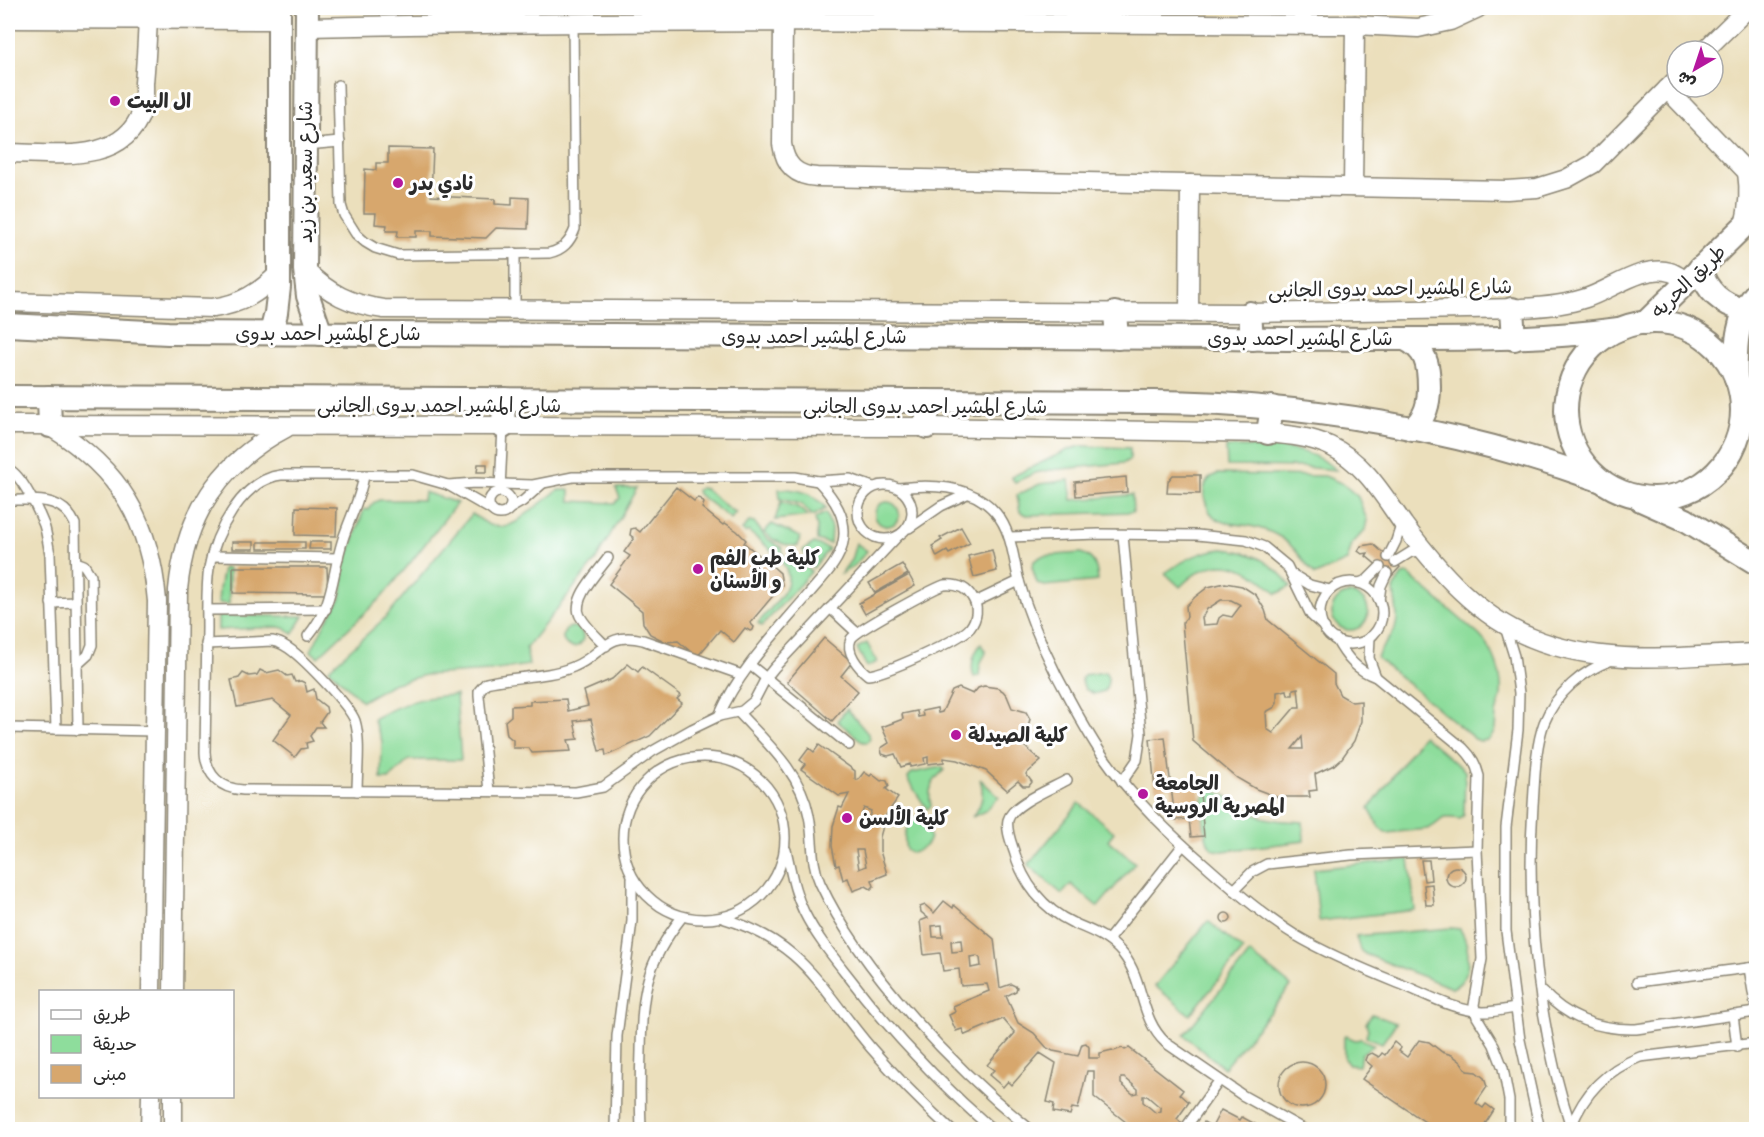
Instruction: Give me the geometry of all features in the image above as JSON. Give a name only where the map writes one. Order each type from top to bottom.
[{"type":"street","points":[[279,43],[283,47],[298,49],[307,26],[507,15],[573,22],[783,22],[869,15],[1224,16],[1418,28],[1450,21],[1478,8]]},
{"type":"street","points":[[1716,39],[1748,8]]},
{"type":"street","points":[[8,19],[279,14]]},
{"type":"street","name":"شارع سعيد بن زيد","points":[[271,333],[276,312],[279,273],[279,14]]},
{"type":"street","points":[[8,153],[83,153],[102,150],[120,141],[134,127],[143,110],[148,18]]},
{"type":"street","points":[[783,22],[783,155],[788,165],[796,172],[806,176],[1507,190],[1537,188],[1566,179],[1593,164],[1665,91]]},
{"type":"street","points":[[1353,187],[1355,25]]},
{"type":"street","name":"شارع سعيد بن زيد","points":[[307,26],[305,270],[308,296],[321,334]]},
{"type":"street","points":[[279,90],[292,87],[306,90]]},
{"type":"street","points":[[1685,99],[1752,173],[1750,220]]},
{"type":"street","points":[[1189,313],[1190,184]]},
{"type":"street","name":"طريق الحريه","points":[[1645,322],[1750,220]]},
{"type":"street","name":"شارع المشير احمد بدوى الجانبى","points":[[305,270],[340,298],[384,309],[1115,313],[1512,309],[1564,304],[1598,293],[1645,273],[1670,272],[1693,275]]},
{"type":"street","points":[[8,302],[213,309],[242,302],[279,273]]},
{"type":"street","points":[[1693,275],[1703,278],[1713,294],[1728,305],[1751,301]]},
{"type":"street","points":[[1626,493],[1647,498],[1669,497],[1690,490],[1708,479],[1724,464],[1735,445],[1741,425],[1742,403],[1736,379],[1735,355],[1739,326],[1751,301]]},
{"type":"street","points":[[1512,309],[1514,339]]},
{"type":"street","points":[[1115,313],[1117,338]]},
{"type":"street","points":[[1250,313],[1252,339]]},
{"type":"street","points":[[1602,481],[1587,467],[1576,450],[1568,431],[1566,410],[1568,390],[1575,370],[1586,353],[1601,339],[1619,329],[1645,322],[1675,325],[1704,338],[1718,350],[1736,379]]},
{"type":"street","name":"شارع المشير احمد بدوى","points":[[8,325],[168,333],[1252,339],[1514,339],[1567,336],[1619,329]]},
{"type":"street","points":[[1405,339],[1412,342],[1423,353],[1429,368],[1427,408],[1421,420],[1412,429]]},
{"type":"street","points":[[8,397],[1192,402],[1272,407],[1450,436],[1527,456],[1602,481],[1686,520],[1756,562]]},
{"type":"street","points":[[49,398],[50,426],[86,452],[111,477],[135,515],[149,548],[155,574],[157,601],[152,990]]},
{"type":"street","points":[[503,428],[504,399]]},
{"type":"street","points":[[927,401],[927,427]]},
{"type":"street","points":[[1742,403],[1756,425]]},
{"type":"street","points":[[1268,433],[1272,407]]},
{"type":"street","name":"شارع المشير احمد بدوى الجانبى","points":[[8,425],[503,428],[927,427],[1268,433],[1302,436],[1330,446],[1366,473],[1424,551],[1461,591],[1504,624],[1530,638],[1587,655],[1618,657],[1756,653]]},
{"type":"street","points":[[173,990],[178,590],[185,545],[203,503],[231,466],[267,438],[287,427]]},
{"type":"street","points":[[154,731],[175,731]]},
{"type":"street","points":[[150,1130],[151,1098]]},
{"type":"street","points":[[173,1098],[173,1130]]},
{"type":"lane","points":[[338,85],[341,205],[349,224],[365,242],[386,253],[398,255],[549,253],[567,243],[575,229],[573,22]]},
{"type":"lane","points":[[305,146],[340,142]]},
{"type":"lane","points":[[515,309],[516,253]]},
{"type":"lane","points":[[490,509],[490,497],[500,488],[503,428]]},
{"type":"lane","points":[[8,469],[18,476],[44,525],[50,554],[56,729]]},
{"type":"lane","points":[[873,487],[850,479],[818,481],[795,477],[583,477],[500,488],[448,485],[413,475],[282,475],[264,480],[254,487],[231,513],[219,534],[212,556],[208,578],[206,644],[206,761],[208,769],[219,783],[234,790],[576,792],[594,790],[611,783],[666,743],[718,716],[739,713],[754,701],[766,678],[910,524],[913,508],[906,493],[899,488]]},
{"type":"lane","points":[[308,636],[326,609],[338,558],[361,493],[364,476]]},
{"type":"lane","points":[[718,716],[742,675],[841,550],[844,540],[843,521],[837,504],[818,481]]},
{"type":"lane","points":[[448,485],[498,514],[502,514],[530,496],[542,484]]},
{"type":"lane","points":[[967,494],[941,506],[902,533],[886,539],[874,537],[864,529],[859,518],[860,500],[873,487],[882,484],[899,488],[938,485],[967,494],[986,504],[1000,518],[1009,537],[1031,617],[1055,671],[1086,730],[1122,782],[1183,845],[1234,890],[1274,921],[1315,946],[1451,1004],[1475,1011],[1489,1012],[1515,1008]]},
{"type":"lane","points":[[500,488],[510,498],[509,510]]},
{"type":"lane","points":[[8,500],[53,502],[63,506],[71,514],[75,524],[78,730]]},
{"type":"lane","points":[[843,521],[859,518]]},
{"type":"lane","points":[[1402,522],[1391,560],[1411,552],[1424,551]]},
{"type":"lane","points":[[1122,782],[1137,760],[1141,734],[1123,535]]},
{"type":"lane","points":[[1009,537],[1197,535],[1246,540],[1272,553],[1292,574],[1310,585],[1330,590]]},
{"type":"lane","points":[[212,556],[338,558]]},
{"type":"lane","points":[[606,646],[580,615],[578,604],[579,599],[608,558]]},
{"type":"lane","points":[[76,562],[84,565],[91,576],[92,645],[88,655],[77,665]]},
{"type":"lane","points":[[1325,628],[1320,612],[1330,590],[1344,583],[1359,583],[1367,580],[1383,570],[1379,600],[1382,616],[1380,624],[1370,637],[1353,643],[1336,639]]},
{"type":"lane","points":[[1292,574],[1311,615],[1336,639],[1352,663],[1367,674],[1376,677],[1463,748],[1474,761],[1479,776],[1477,850],[1482,959],[1474,998],[1475,1011],[1494,1045],[1503,1068],[1509,1100],[1509,1130]]},
{"type":"lane","points":[[975,602],[1019,580]]},
{"type":"lane","points":[[1359,583],[1374,592],[1379,600]]},
{"type":"lane","points":[[944,585],[957,585],[963,588],[975,602],[975,621],[963,634],[875,674],[868,675],[862,671],[851,653],[849,645],[857,633],[944,585]]},
{"type":"lane","points":[[51,603],[76,602]]},
{"type":"lane","points":[[830,608],[857,633]]},
{"type":"lane","points":[[207,610],[326,609]]},
{"type":"lane","points":[[1504,624],[1514,656],[1520,693],[1518,730],[1508,796],[1505,858],[1506,931],[1515,1008],[1527,1080],[1540,1130]]},
{"type":"lane","points":[[1370,637],[1369,658],[1376,677]]},
{"type":"lane","points":[[489,791],[479,696],[482,687],[491,682],[572,668],[619,638],[635,639],[742,675]]},
{"type":"lane","points":[[206,644],[272,641],[280,643],[293,652],[346,706],[354,719],[357,730],[357,791]]},
{"type":"lane","points":[[1571,1128],[1551,1054],[1540,989],[1531,863],[1538,750],[1544,724],[1551,709],[1573,682],[1587,672],[1618,657]]},
{"type":"lane","points":[[750,665],[849,745]]},
{"type":"lane","points":[[739,713],[780,756],[798,785],[810,821],[815,870],[850,936],[889,987],[932,1036],[977,1082],[1031,1130]]},
{"type":"lane","points":[[8,728],[154,731]]},
{"type":"lane","points":[[785,848],[780,868],[771,886],[758,900],[741,912],[722,918],[702,920],[682,917],[662,909],[645,896],[632,878],[624,856],[622,832],[627,809],[638,789],[655,772],[676,761],[699,757],[723,759],[745,768],[764,783],[777,802],[784,825],[785,848],[795,890],[803,910],[825,947],[863,997],[914,1054],[940,1082],[993,1130]]},
{"type":"lane","points":[[1067,780],[1017,807],[1009,816],[1008,831],[1021,872],[1038,898],[1064,918],[1108,939],[1130,965],[1147,1017],[1157,1034],[1171,1047],[1219,1081],[1305,1130]]},
{"type":"lane","points":[[1108,939],[1183,845]]},
{"type":"lane","points":[[1234,890],[1252,872],[1267,864],[1351,855],[1477,850]]},
{"type":"lane","points":[[615,1130],[617,1036],[632,921],[632,878]]},
{"type":"lane","points":[[641,1130],[642,1003],[656,957],[682,917]]},
{"type":"lane","points":[[722,918],[764,934],[801,960],[883,1061],[951,1130]]},
{"type":"lane","points":[[1540,989],[1563,1010],[1583,1021],[1605,1028],[1636,1029],[1756,1011],[1753,968],[1637,982]]},
{"type":"lane","points":[[1733,1015],[1737,1047]]},
{"type":"lane","points":[[1571,1128],[1583,1100],[1592,1089],[1608,1074],[1627,1063],[1640,1058],[1756,1043]]},
{"type":"lane","points":[[1184,1130],[1219,1081]]},
{"type":"lane","points":[[1347,1130],[1354,1128],[1365,1130]]},
{"type":"green space","points":[[1082,446],[1130,448],[1130,459],[1124,463],[1035,473],[1015,482],[1011,477],[1070,449]]},
{"type":"green space","points":[[1226,447],[1284,448],[1311,455],[1336,470],[1304,467],[1227,466]]},
{"type":"green space","points":[[1217,474],[1325,476],[1343,484],[1358,497],[1367,520],[1365,530],[1352,544],[1347,561],[1315,575],[1295,550],[1280,537],[1258,528],[1220,521],[1210,513],[1204,496],[1205,485]]},
{"type":"green space","points":[[1069,480],[1072,500],[1132,495],[1133,512],[1026,515],[1020,512],[1017,495],[1040,484]]},
{"type":"green space","points":[[616,488],[637,488],[595,561],[526,648],[529,665],[490,671],[425,675],[392,684],[362,701],[329,669],[386,617],[472,514],[489,525],[505,527],[516,522],[558,490],[570,490],[570,501],[615,503],[620,498]]},
{"type":"green space","points":[[705,489],[736,512],[731,519],[698,494],[697,490]]},
{"type":"green space","points":[[779,489],[805,492],[826,508],[813,516],[801,504],[780,499]]},
{"type":"green space","points":[[424,492],[457,503],[382,597],[318,657],[311,651],[341,598],[345,565],[364,509],[369,510],[373,503],[379,500],[423,500]]},
{"type":"green space","points":[[781,502],[797,507],[809,516],[775,520]]},
{"type":"green space","points":[[887,502],[892,503],[898,509],[898,519],[892,525],[887,526],[882,525],[876,519],[875,514],[876,509],[882,503]]},
{"type":"green space","points":[[826,513],[831,528],[830,544],[817,540],[815,518]]},
{"type":"green space","points":[[749,522],[755,523],[766,538],[782,548],[786,561],[792,565],[805,566],[811,572],[762,626],[758,623],[785,590],[788,581],[787,572],[770,549],[748,531],[745,533],[742,530]]},
{"type":"green space","points":[[772,524],[800,537],[798,546],[780,543],[764,532]]},
{"type":"green space","points":[[814,543],[829,549],[813,568],[803,550]]},
{"type":"green space","points":[[856,543],[867,551],[855,565],[840,575],[851,560]]},
{"type":"green space","points":[[1223,549],[1244,552],[1262,560],[1277,571],[1291,586],[1277,594],[1254,575],[1230,565],[1217,565],[1205,569],[1180,587],[1165,573],[1192,557]]},
{"type":"green space","points":[[1081,553],[1094,564],[1098,581],[1044,586],[1037,583],[1032,567],[1034,561],[1042,556]]},
{"type":"green space","points":[[223,568],[229,569],[229,604],[218,603]]},
{"type":"green space","points":[[1408,574],[1479,635],[1493,655],[1501,680],[1501,696],[1494,731],[1488,740],[1475,739],[1377,658],[1395,629],[1397,613],[1394,587],[1402,575]]},
{"type":"green space","points":[[1350,594],[1362,600],[1368,612],[1362,624],[1350,630],[1338,624],[1332,612],[1338,600]]},
{"type":"green space","points":[[218,616],[304,616],[293,634],[279,627],[218,630]]},
{"type":"green space","points":[[573,627],[580,630],[583,637],[580,644],[573,647],[566,644],[563,637],[566,630]]},
{"type":"green space","points":[[867,643],[877,662],[867,667],[857,648]]},
{"type":"green space","points":[[981,644],[986,653],[980,664],[979,676],[974,677],[973,660]]},
{"type":"green space","points":[[1105,672],[1108,682],[1104,691],[1094,694],[1085,689],[1081,679],[1084,675]]},
{"type":"green space","points":[[456,695],[461,760],[409,760],[389,779],[381,779],[382,741],[373,719],[413,701]]},
{"type":"green space","points":[[847,709],[869,735],[870,739],[867,742],[863,742],[837,721]]},
{"type":"green space","points":[[1423,735],[1465,771],[1464,815],[1460,819],[1443,819],[1427,829],[1387,833],[1380,828],[1369,809]]},
{"type":"green space","points":[[942,767],[944,770],[932,786],[931,806],[927,809],[908,777],[912,773]]},
{"type":"green space","points":[[980,779],[999,797],[985,811],[972,817],[982,800]]},
{"type":"green space","points":[[1210,791],[1221,793],[1262,817],[1303,822],[1304,841],[1223,851],[1214,849],[1208,842],[1203,814],[1204,796]]},
{"type":"green space","points":[[1079,803],[1114,832],[1108,840],[1135,863],[1098,907],[1071,884],[1062,894],[1028,865]]},
{"type":"green space","points":[[917,817],[927,828],[930,838],[925,846],[912,853],[906,849],[905,836],[909,825]]},
{"type":"green space","points":[[1409,859],[1415,910],[1319,921],[1314,869]]},
{"type":"green space","points":[[1208,921],[1243,950],[1190,1015],[1155,986]]},
{"type":"green space","points":[[1460,929],[1468,952],[1467,970],[1464,977],[1452,988],[1365,954],[1360,950],[1356,936]]},
{"type":"green space","points":[[1250,953],[1291,986],[1224,1068],[1184,1035]]},
{"type":"green space","points":[[1372,1014],[1396,1023],[1382,1043],[1366,1037],[1368,1029],[1366,1023]]},
{"type":"green space","points":[[1344,1037],[1374,1045],[1361,1054],[1359,1066],[1349,1065],[1344,1059]]},
{"type":"building","name":"نادي بدر","points":[[388,148],[433,149],[431,196],[495,199],[495,204],[512,205],[512,197],[529,198],[528,229],[496,228],[486,238],[432,236],[432,231],[416,231],[416,237],[397,237],[398,231],[386,231],[387,225],[375,224],[376,213],[364,213],[365,169],[376,170],[376,163],[388,163]]},
{"type":"building","points":[[478,464],[487,464],[487,472],[477,472]]},
{"type":"building","points":[[1173,475],[1200,475],[1200,494],[1167,493],[1168,481]]},
{"type":"building","points":[[1126,477],[1127,492],[1076,496],[1075,482]]},
{"type":"building","name":"كلية طب الفم و الأسنان","points":[[676,487],[694,501],[697,498],[701,499],[704,503],[702,508],[723,525],[725,523],[737,531],[746,540],[744,543],[764,559],[767,556],[772,558],[771,565],[780,573],[782,585],[750,623],[754,627],[753,630],[745,628],[734,642],[720,630],[697,657],[678,641],[666,642],[650,634],[643,623],[642,611],[609,584],[630,556],[624,552],[634,538],[630,535],[631,529],[635,528],[640,532]]},
{"type":"building","points":[[296,507],[337,508],[336,536],[295,535]]},
{"type":"building","points":[[961,527],[970,543],[949,554],[947,551],[937,557],[932,546],[942,540],[940,538]]},
{"type":"building","points":[[232,542],[254,542],[254,549],[232,549]]},
{"type":"building","points":[[258,542],[305,542],[305,549],[258,549]]},
{"type":"building","points":[[310,542],[331,542],[331,549],[309,549]]},
{"type":"building","points":[[1373,544],[1400,567],[1391,577],[1366,556],[1368,553],[1362,554],[1358,551],[1361,546]]},
{"type":"building","points":[[992,550],[997,571],[974,577],[968,556]]},
{"type":"building","points":[[902,564],[908,574],[875,593],[869,583]]},
{"type":"building","points":[[233,567],[327,567],[328,594],[233,593]]},
{"type":"building","points":[[909,575],[915,586],[865,614],[859,603]]},
{"type":"building","points":[[1225,583],[1242,586],[1256,595],[1268,620],[1334,674],[1334,683],[1340,695],[1352,702],[1361,701],[1361,721],[1354,741],[1334,765],[1315,774],[1317,790],[1309,791],[1310,797],[1277,797],[1256,789],[1237,778],[1193,741],[1182,623],[1187,617],[1186,606],[1208,587]],"holes":[[[1221,600],[1231,600],[1241,605],[1232,617],[1223,615],[1217,624],[1203,625],[1202,618],[1207,609]],[[1298,688],[1300,707],[1295,707],[1273,733],[1267,729],[1266,712],[1275,707],[1277,692],[1287,690],[1288,695],[1293,695],[1293,689]],[[1302,737],[1303,749],[1292,749]]]},
{"type":"building","points":[[824,638],[852,662],[841,676],[858,691],[832,721],[787,682]]},
{"type":"building","points":[[628,664],[638,672],[642,667],[681,695],[677,699],[682,703],[650,736],[606,756],[605,750],[599,751],[591,719],[574,721],[578,739],[568,740],[571,751],[532,753],[529,748],[513,748],[513,740],[507,735],[505,721],[511,716],[511,706],[530,705],[530,701],[566,699],[568,711],[588,706],[584,691],[612,679]]},
{"type":"building","points":[[260,670],[266,673],[279,670],[287,676],[292,675],[295,682],[305,683],[307,692],[314,689],[316,699],[326,707],[327,712],[320,722],[324,727],[316,727],[310,736],[313,741],[306,743],[307,748],[301,749],[295,757],[273,740],[291,715],[273,700],[237,707],[231,680],[239,678],[243,673],[249,676],[257,675]]},
{"type":"building","name":"كلية الصيدلة","points":[[984,686],[1003,691],[1012,708],[1026,712],[1030,719],[1023,745],[1041,761],[1026,774],[1032,782],[1029,786],[1023,786],[1018,781],[1007,790],[986,771],[957,760],[944,758],[944,762],[928,764],[928,757],[924,758],[925,764],[910,767],[910,764],[901,767],[895,754],[888,756],[882,754],[881,748],[889,743],[882,727],[903,719],[902,714],[917,711],[918,717],[923,716],[922,711],[937,708],[938,713],[942,712],[952,691],[959,688],[973,694],[978,688]]},
{"type":"building","points":[[1165,737],[1171,787],[1155,789],[1150,739]]},
{"type":"building","name":"كلية الألسن","points":[[819,745],[855,771],[855,778],[858,780],[864,772],[870,776],[872,774],[881,781],[887,781],[889,786],[886,789],[898,798],[886,815],[880,837],[880,851],[887,874],[872,880],[874,886],[871,889],[866,886],[853,891],[848,878],[843,880],[839,865],[836,866],[832,846],[833,826],[839,807],[842,808],[849,794],[839,796],[801,769],[805,764],[800,760],[809,748],[814,752]],"holes":[[[864,808],[871,811],[865,828],[857,826]],[[856,850],[863,850],[866,866],[859,869]]]},
{"type":"building","points":[[1199,783],[1204,836],[1191,837],[1189,819],[1175,820],[1171,786]]},
{"type":"building","points":[[1421,860],[1429,860],[1431,880],[1424,881]]},
{"type":"building","points":[[1456,867],[1463,870],[1466,877],[1463,884],[1456,887],[1449,884],[1446,877],[1449,870]]},
{"type":"building","points":[[1432,884],[1434,905],[1426,905],[1424,885]]},
{"type":"building","points":[[944,901],[953,908],[954,905],[994,939],[1000,988],[1011,984],[1017,987],[1016,991],[1006,996],[1018,1023],[1034,1033],[1047,1048],[1078,1056],[1082,1044],[1086,1043],[1089,1047],[1089,1058],[1100,1058],[1100,1053],[1129,1048],[1183,1090],[1180,1094],[1189,1102],[1177,1119],[1183,1125],[1182,1130],[1171,1127],[1169,1130],[1136,1130],[1094,1097],[1094,1071],[1087,1071],[1078,1109],[1072,1108],[1070,1115],[1053,1112],[1054,1104],[1047,1102],[1056,1063],[1040,1053],[1012,1085],[1008,1081],[1003,1087],[989,1075],[994,1070],[987,1065],[1015,1033],[1003,1019],[965,1035],[962,1029],[956,1031],[949,1015],[955,1012],[953,1006],[989,991],[987,984],[961,986],[959,969],[943,971],[940,953],[924,955],[920,921],[928,918],[921,912],[920,907],[925,905],[934,913]],"holes":[[[942,925],[943,937],[933,937],[932,926]],[[961,940],[962,951],[952,952],[951,941]],[[970,957],[980,958],[981,966],[971,968]],[[1121,1078],[1125,1078],[1138,1089],[1138,1093],[1133,1094],[1121,1084]],[[1143,1096],[1147,1096],[1161,1108],[1161,1111],[1156,1113],[1143,1102]]]},
{"type":"building","points":[[1226,913],[1230,914],[1230,922],[1226,923],[1222,922],[1221,918],[1222,914]]},
{"type":"building","points":[[1419,1040],[1429,1042],[1442,1052],[1452,1055],[1467,1071],[1476,1072],[1484,1078],[1487,1087],[1476,1103],[1483,1108],[1486,1104],[1494,1110],[1483,1127],[1486,1130],[1437,1130],[1362,1079],[1372,1066],[1365,1060],[1367,1055],[1372,1053],[1379,1057],[1382,1053],[1385,1055],[1394,1042],[1401,1048],[1399,1051],[1407,1057]]},
{"type":"building","points":[[1302,1062],[1318,1069],[1325,1085],[1318,1101],[1302,1108],[1286,1101],[1279,1085],[1286,1069]]},
{"type":"building","points":[[1221,1110],[1240,1120],[1242,1117],[1266,1130],[1201,1130],[1204,1122],[1212,1127]]},
{"type":"place","name":"ال البيت","points":[[115,101]]},
{"type":"place","name":"نادي بدر","points":[[398,183]]},
{"type":"place","name":"كلية طب الفم و الأسنان","points":[[698,569]]},
{"type":"place","name":"كلية الصيدلة","points":[[956,735]]},
{"type":"place","name":"الجامعة المصرية الروسية","points":[[1143,794]]},
{"type":"place","name":"كلية الألسن","points":[[847,818]]}]
